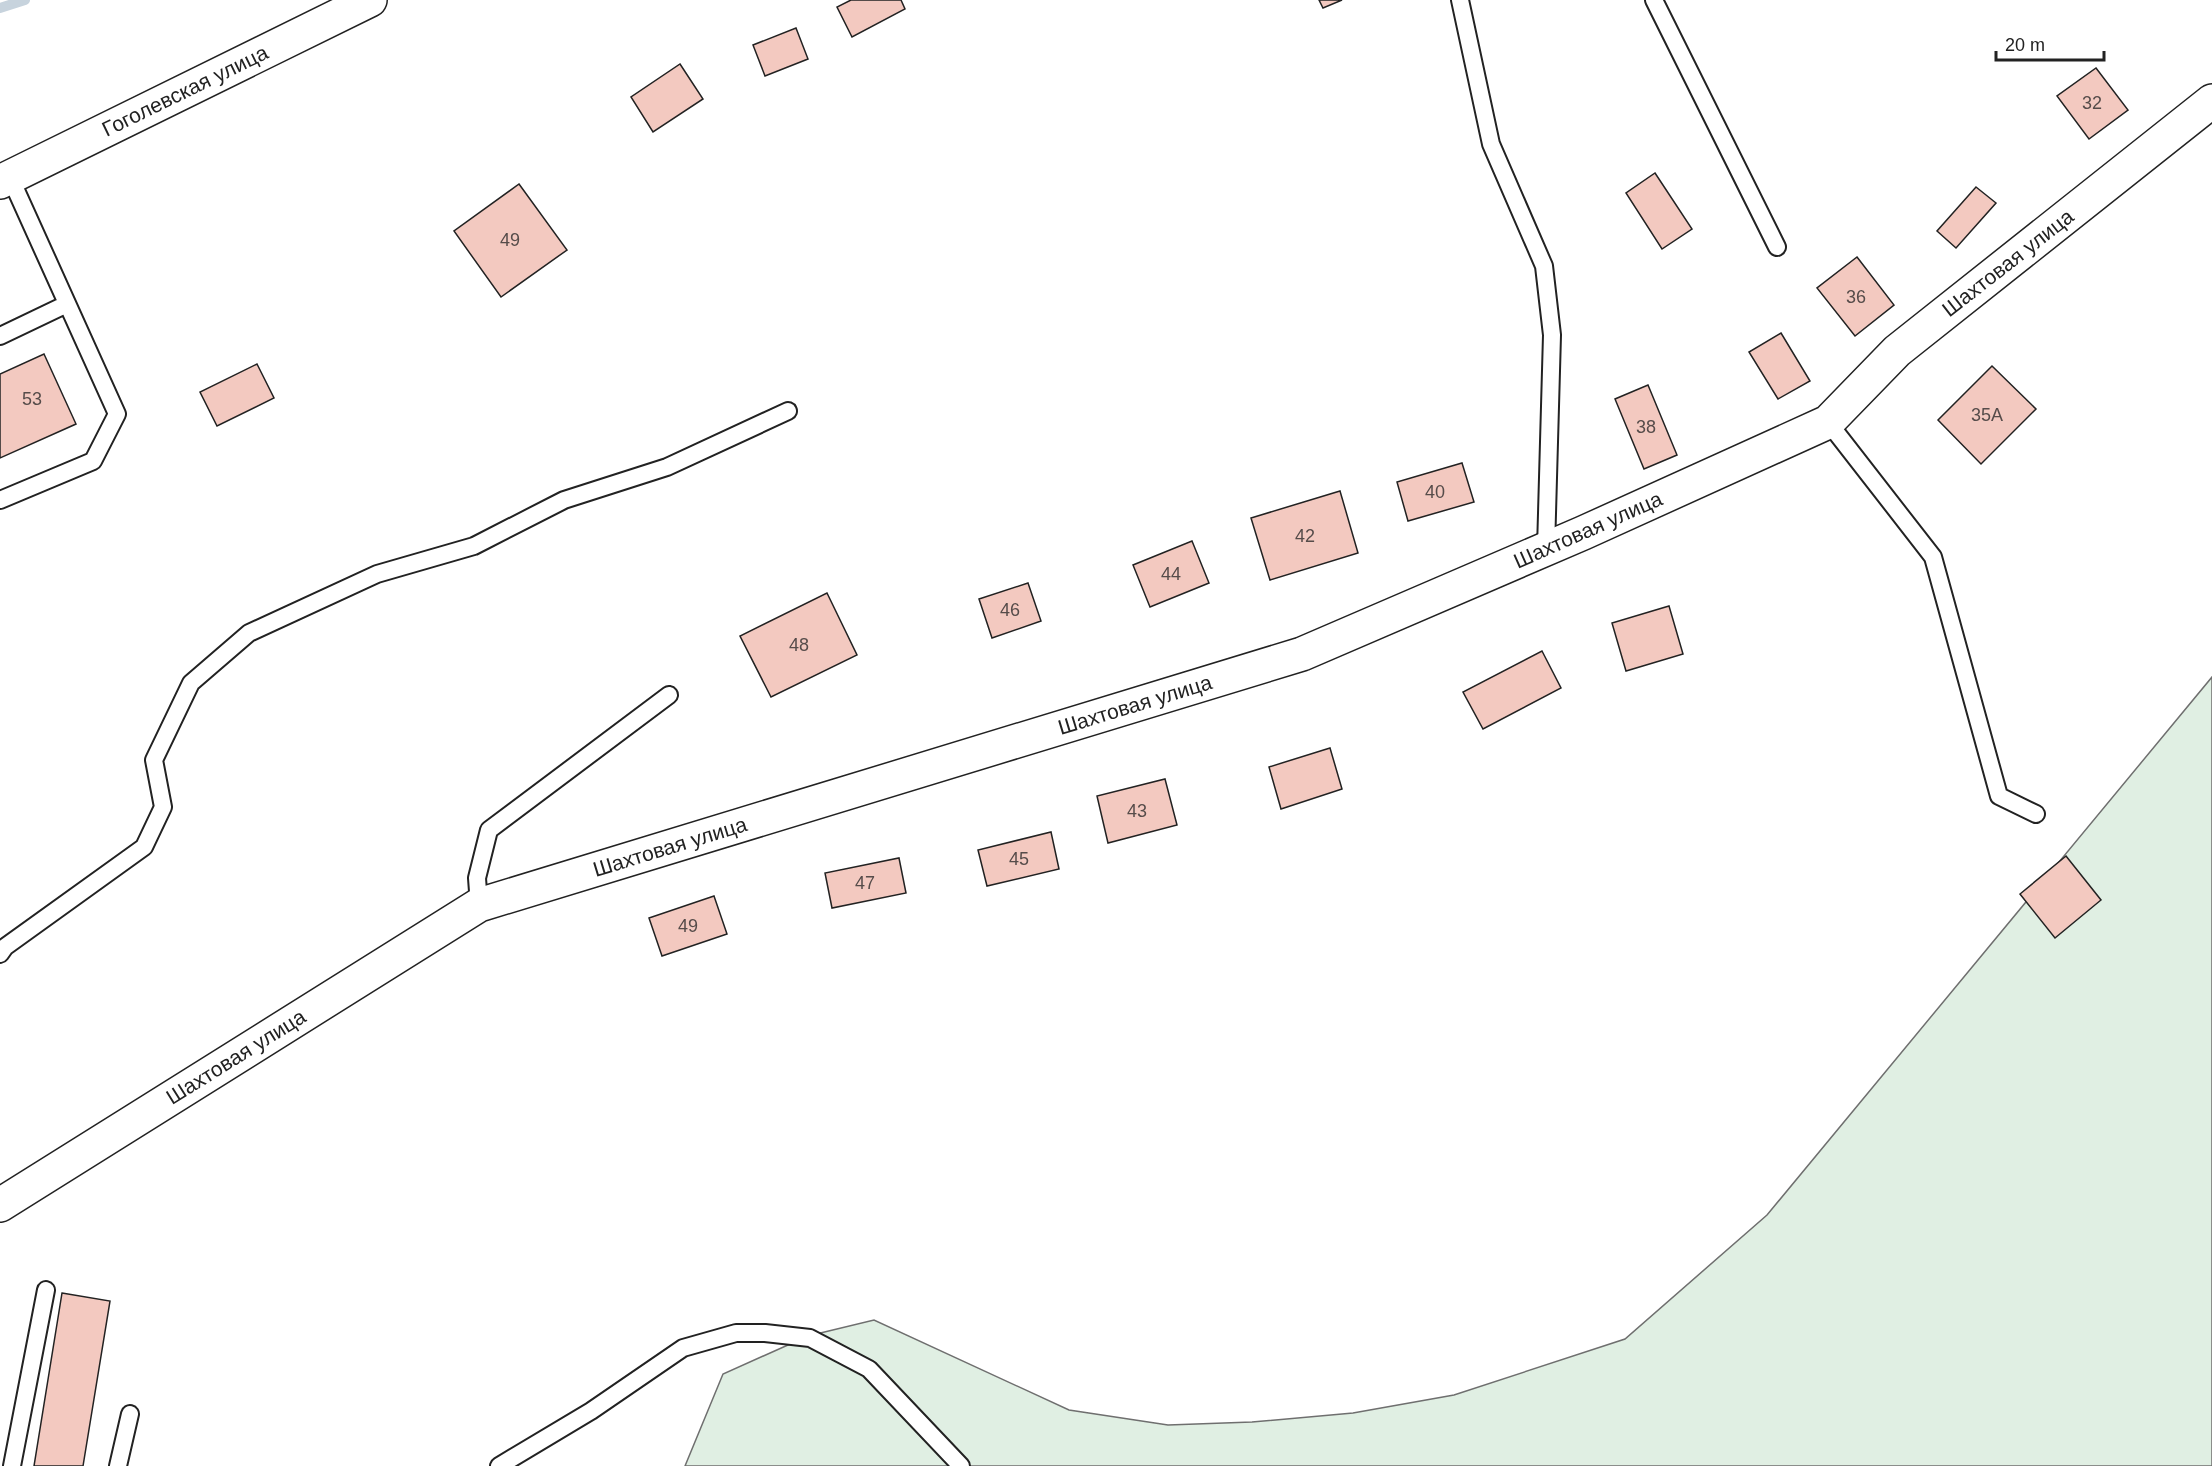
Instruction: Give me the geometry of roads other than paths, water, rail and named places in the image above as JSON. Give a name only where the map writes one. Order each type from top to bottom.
[{"type":"street","name":"Гоголевская улица","points":[[5,180],[370,0]]},
{"type":"street","name":"Шахтовая улица","points":[[0,1205],[479,905],[1302,654],[1546,549],[1828,422],[1897,351],[2212,101]]},
{"type":"lane","points":[[1460,0],[1491,144],[1544,266],[1552,335],[1546,549]]},
{"type":"lane","points":[[1654,0],[1777,247]]},
{"type":"lane","points":[[0,500],[93,461],[117,414],[67,304],[5,180]]},
{"type":"lane","points":[[0,336],[67,304]]},
{"type":"lane","points":[[0,954],[5,947],[144,847],[163,807],[154,760],[191,683],[249,633],[377,574],[474,546],[564,500],[667,467],[788,411]]},
{"type":"lane","points":[[1828,422],[1934,557],[1999,796],[2036,814]]},
{"type":"lane","points":[[479,905],[477,878],[489,830],[669,695]]},
{"type":"lane","points":[[12,1466],[46,1290]]},
{"type":"lane","points":[[499,1466],[591,1411],[683,1348],[736,1333],[765,1333],[810,1338],[869,1369],[961,1466]]},
{"type":"lane","points":[[118,1466],[130,1414]]},
{"type":"waterway","points":[[0,8],[25,0]]}]
